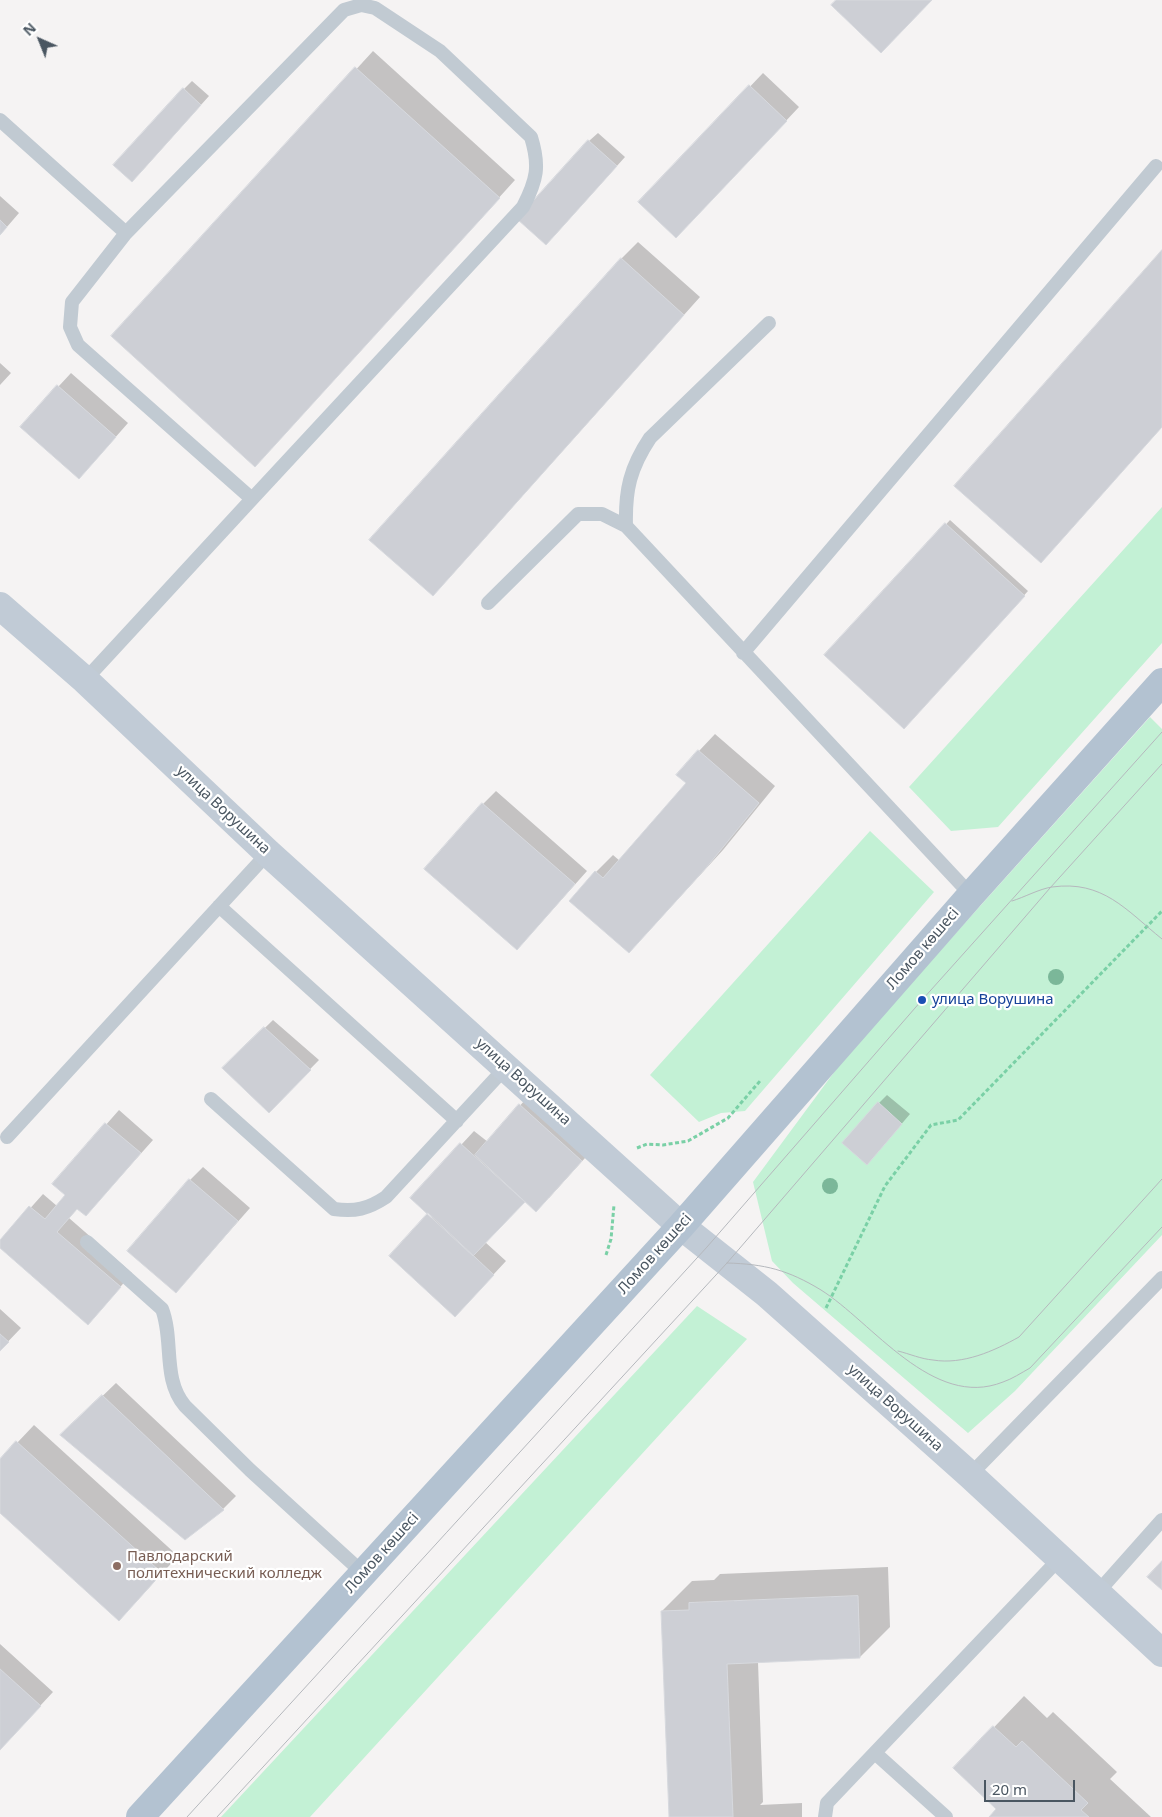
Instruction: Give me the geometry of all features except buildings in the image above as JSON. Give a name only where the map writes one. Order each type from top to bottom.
[{"type":"main road","name":"Ломов көшесі","points":[[140,1817],[681,1226],[971,894],[1162,682]]},
{"type":"street","name":"улица Ворушина","points":[[0,606],[85,680],[268,853],[507,1066],[681,1226],[767,1294],[970,1475],[1162,1652]]},
{"type":"lane","points":[[85,680],[523,206],[535,184],[537,156],[531,137],[440,51],[375,8],[361,5],[344,10],[126,232],[72,302],[70,327],[78,345],[252,499]]},
{"type":"lane","points":[[0,120],[126,232]]},
{"type":"lane","points":[[743,653],[1156,166]]},
{"type":"lane","points":[[626,526],[628,484],[636,459],[650,438],[769,323]]},
{"type":"lane","points":[[488,603],[578,514],[602,514],[626,526],[743,653],[971,894]]},
{"type":"lane","points":[[7,1136],[268,853]]},
{"type":"lane","points":[[220,906],[457,1121]]},
{"type":"lane","points":[[210,1099],[334,1209],[352,1211],[369,1208],[386,1197],[507,1066]]},
{"type":"lane","points":[[88,1242],[162,1309],[166,1320],[172,1381],[176,1395],[184,1406],[250,1470],[363,1573]]},
{"type":"lane","points":[[970,1475],[1162,1278]]},
{"type":"lane","points":[[1098,1592],[1162,1520]]},
{"type":"lane","points":[[825,1817],[827,1802],[1060,1558]]},
{"type":"lane","points":[[875,1753],[946,1817]]},
{"type":"path","points":[[825,1311],[885,1186],[930,1125],[958,1120],[1162,911]]},
{"type":"path","points":[[635,1149],[647,1144],[663,1145],[688,1141],[728,1118],[760,1081]]},
{"type":"path","points":[[606,1255],[615,1210],[613,1202]]},
{"type":"green space","points":[[1162,507],[1162,643],[998,827],[951,831],[909,787]]},
{"type":"green space","points":[[1150,717],[1162,729],[1162,1235],[1015,1391],[968,1433],[793,1283],[772,1261],[753,1182],[849,1052]]},
{"type":"green space","points":[[870,831],[934,892],[745,1111],[721,1113],[699,1122],[650,1075]]},
{"type":"green space","points":[[697,1306],[747,1339],[310,1817],[221,1817]]},
{"type":"tram line","points":[[187,1817],[707,1247],[922,1000],[1162,732]]},
{"type":"tram line","points":[[217,1817],[727,1263],[1050,888],[1162,764]]},
{"type":"tram line","points":[[1012,901],[1052,887],[1070,886],[1086,888],[1100,893],[1125,908],[1162,939]]},
{"type":"tram line","points":[[898,1351],[920,1358],[944,1361],[967,1359],[989,1352],[1019,1337],[1162,1179]]},
{"type":"tram line","points":[[727,1263],[776,1269],[798,1277],[841,1304],[883,1341],[928,1374],[952,1384],[977,1387],[1003,1382],[1030,1368],[1162,1227]]},
{"type":"place","name":"улица Ворушина","points":[[922,1000]]},
{"type":"place","name":"Павлодарский политехнический колледж","points":[[117,1566]]}]
